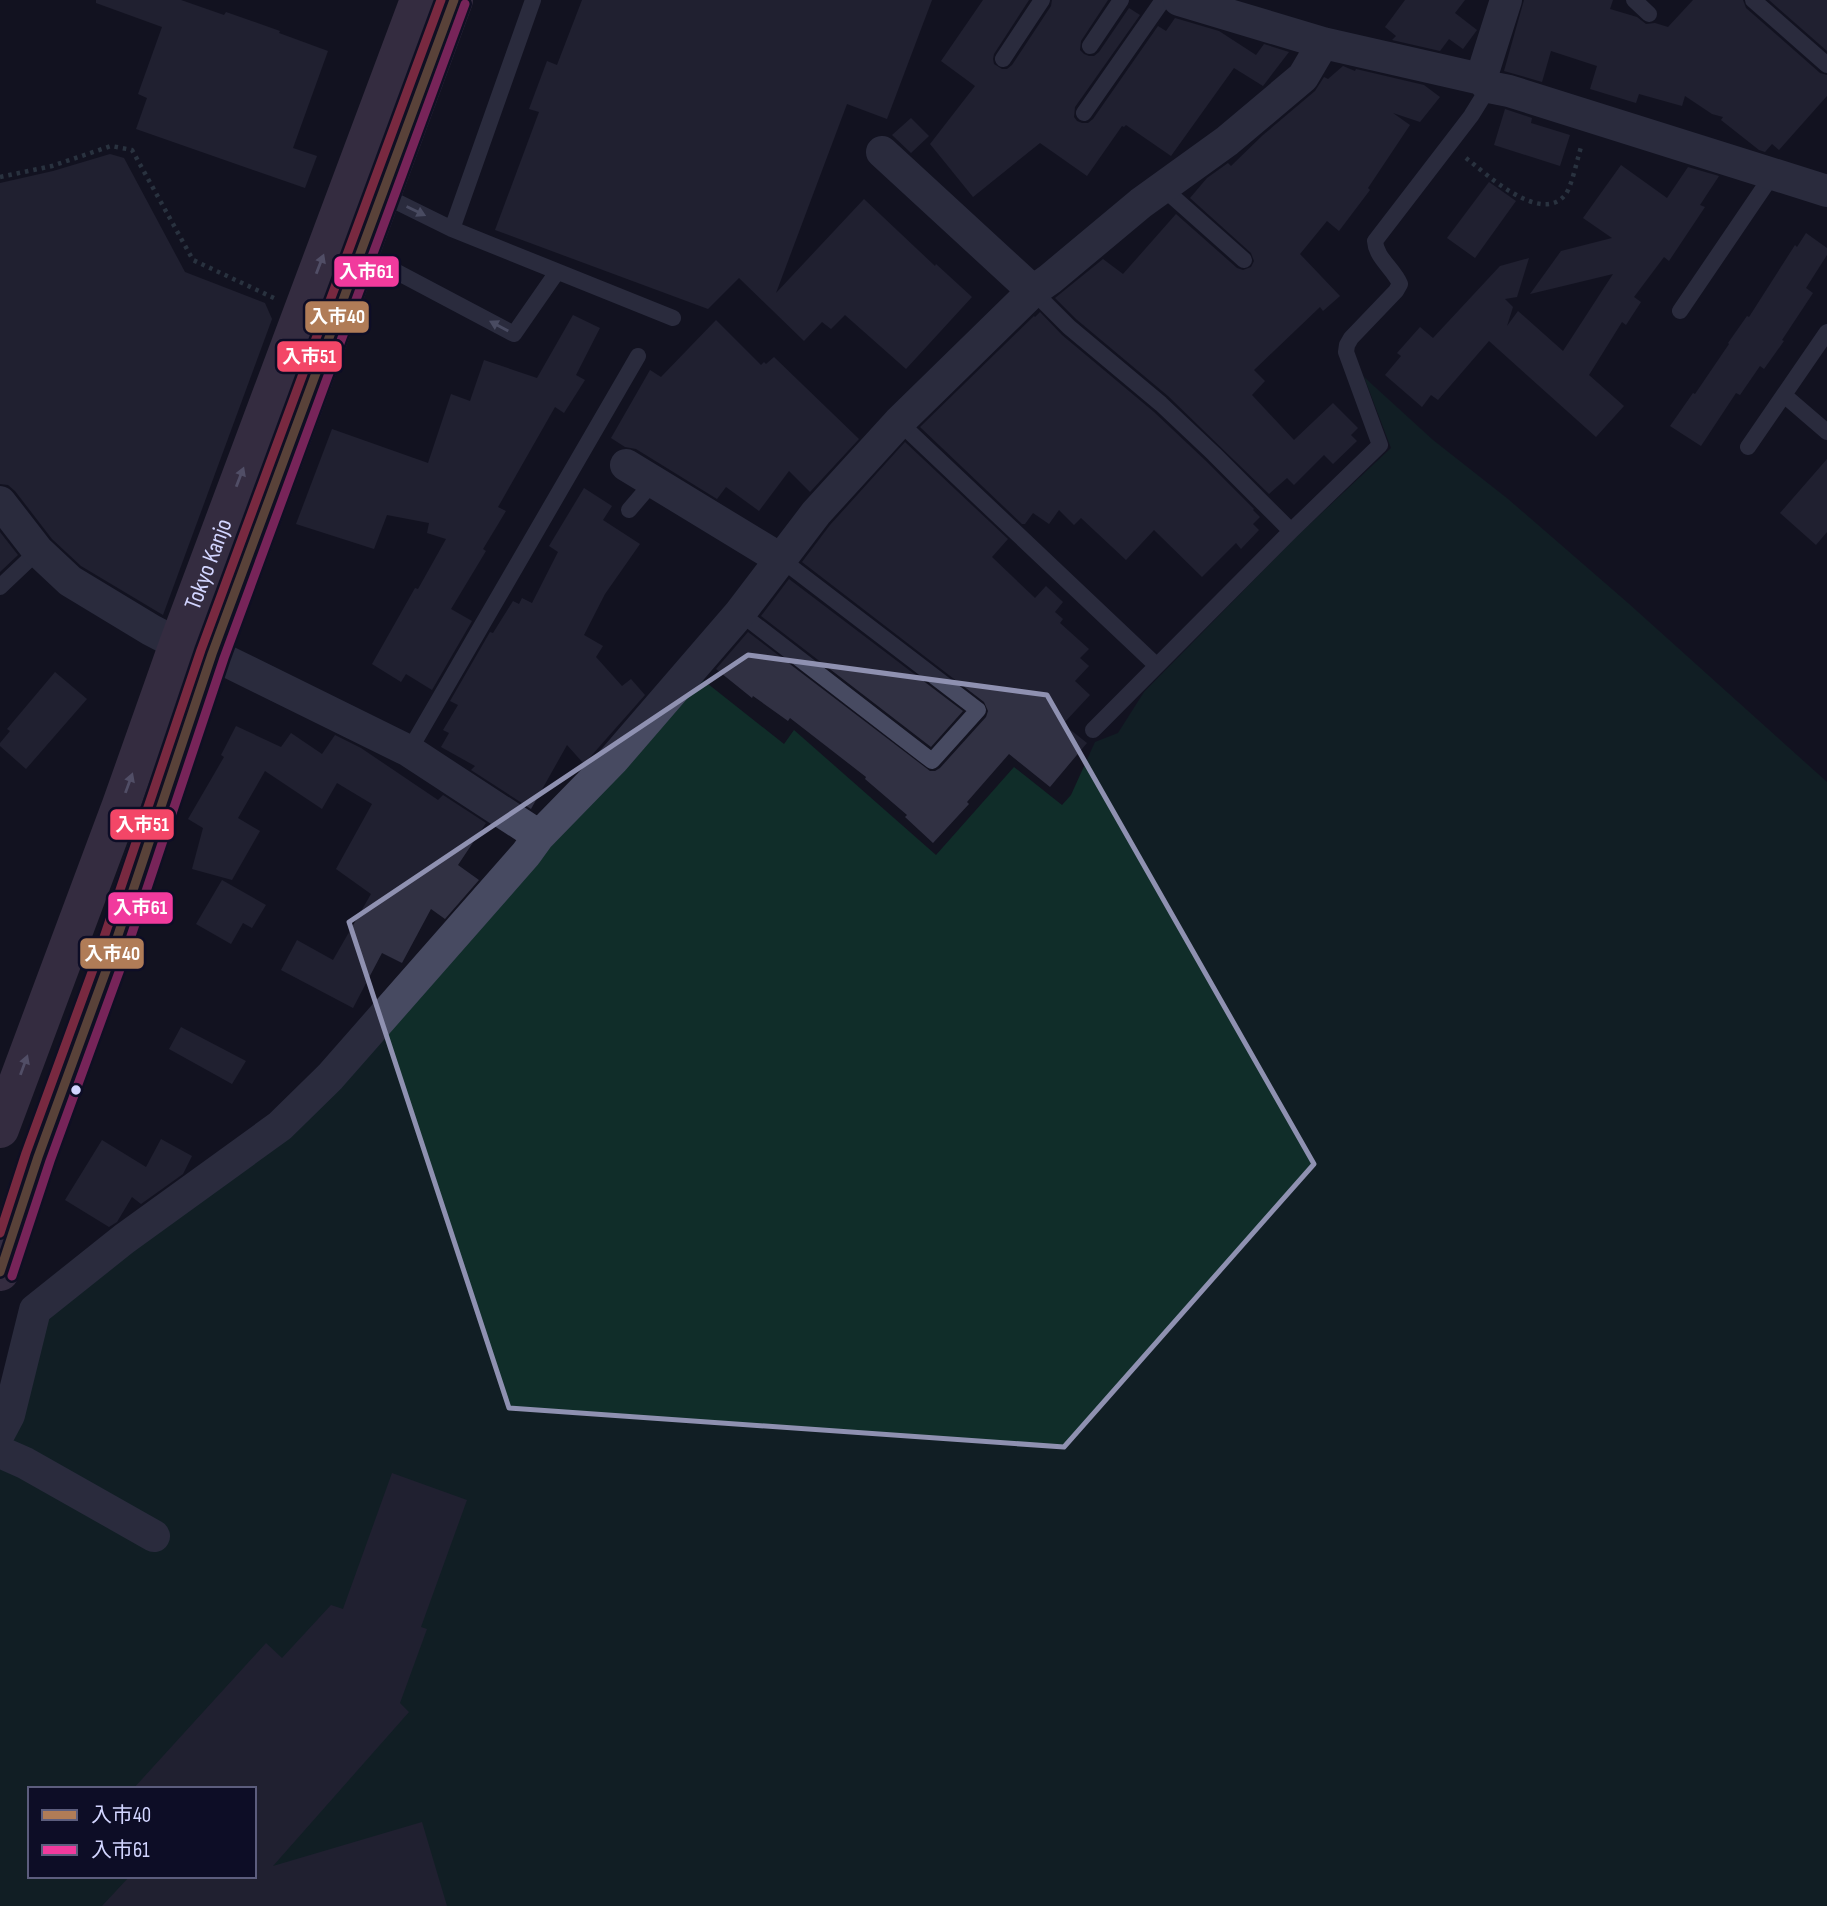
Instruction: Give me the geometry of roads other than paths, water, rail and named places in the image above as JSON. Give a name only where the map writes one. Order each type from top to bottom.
[{"type":"highway","name":"Tokyo Kanjo","points":[[0,1272],[38,1157],[107,968],[195,649],[303,310],[419,0]]},
{"type":"highway","name":"Tokyo Kanjo","points":[[0,1129],[121,805],[195,649],[360,252],[454,0]]},
{"type":"street","points":[[1180,0],[1323,43],[1485,83],[1827,191]]},
{"type":"street","points":[[1485,83],[1506,0]]},
{"type":"street","points":[[0,1432],[9,1415],[35,1310],[124,1238],[280,1126],[330,1077],[539,836],[614,759],[740,613],[816,513],[899,422],[1032,291],[1141,203],[1227,141],[1303,77],[1323,43]]},
{"type":"street","points":[[882,152],[1032,291]]},
{"type":"street","points":[[626,465],[782,560]]},
{"type":"street","points":[[0,502],[38,551],[70,581],[151,631],[195,649],[409,751],[539,836]]},
{"type":"street","points":[[0,1452],[25,1463],[153,1536]]},
{"type":"lane","points":[[452,229],[533,0]]},
{"type":"lane","points":[[1003,58],[1042,0]]},
{"type":"lane","points":[[1090,47],[1121,0]]},
{"type":"lane","points":[[1084,113],[1163,0]]},
{"type":"lane","points":[[1634,0],[1649,13]]},
{"type":"lane","points":[[1753,0],[1827,65]]},
{"type":"lane","points":[[1094,730],[1156,665],[1380,445],[1346,352],[1351,338],[1400,284],[1379,254],[1375,241],[1471,116],[1485,83]]},
{"type":"lane","points":[[1680,311],[1773,174]]},
{"type":"lane","points":[[1163,188],[1244,260]]},
{"type":"lane","points":[[381,194],[452,229],[673,318]]},
{"type":"lane","points":[[360,252],[514,334],[557,272]]},
{"type":"lane","points":[[1032,291],[1069,327],[1170,412],[1291,531]]},
{"type":"lane","points":[[1748,447],[1827,332]]},
{"type":"lane","points":[[409,751],[638,356]]},
{"type":"lane","points":[[1784,395],[1827,432]]},
{"type":"lane","points":[[899,422],[1156,665]]},
{"type":"lane","points":[[629,510],[653,482]]},
{"type":"lane","points":[[0,587],[38,551]]},
{"type":"lane","points":[[740,613],[932,761],[978,710],[782,560]]}]
